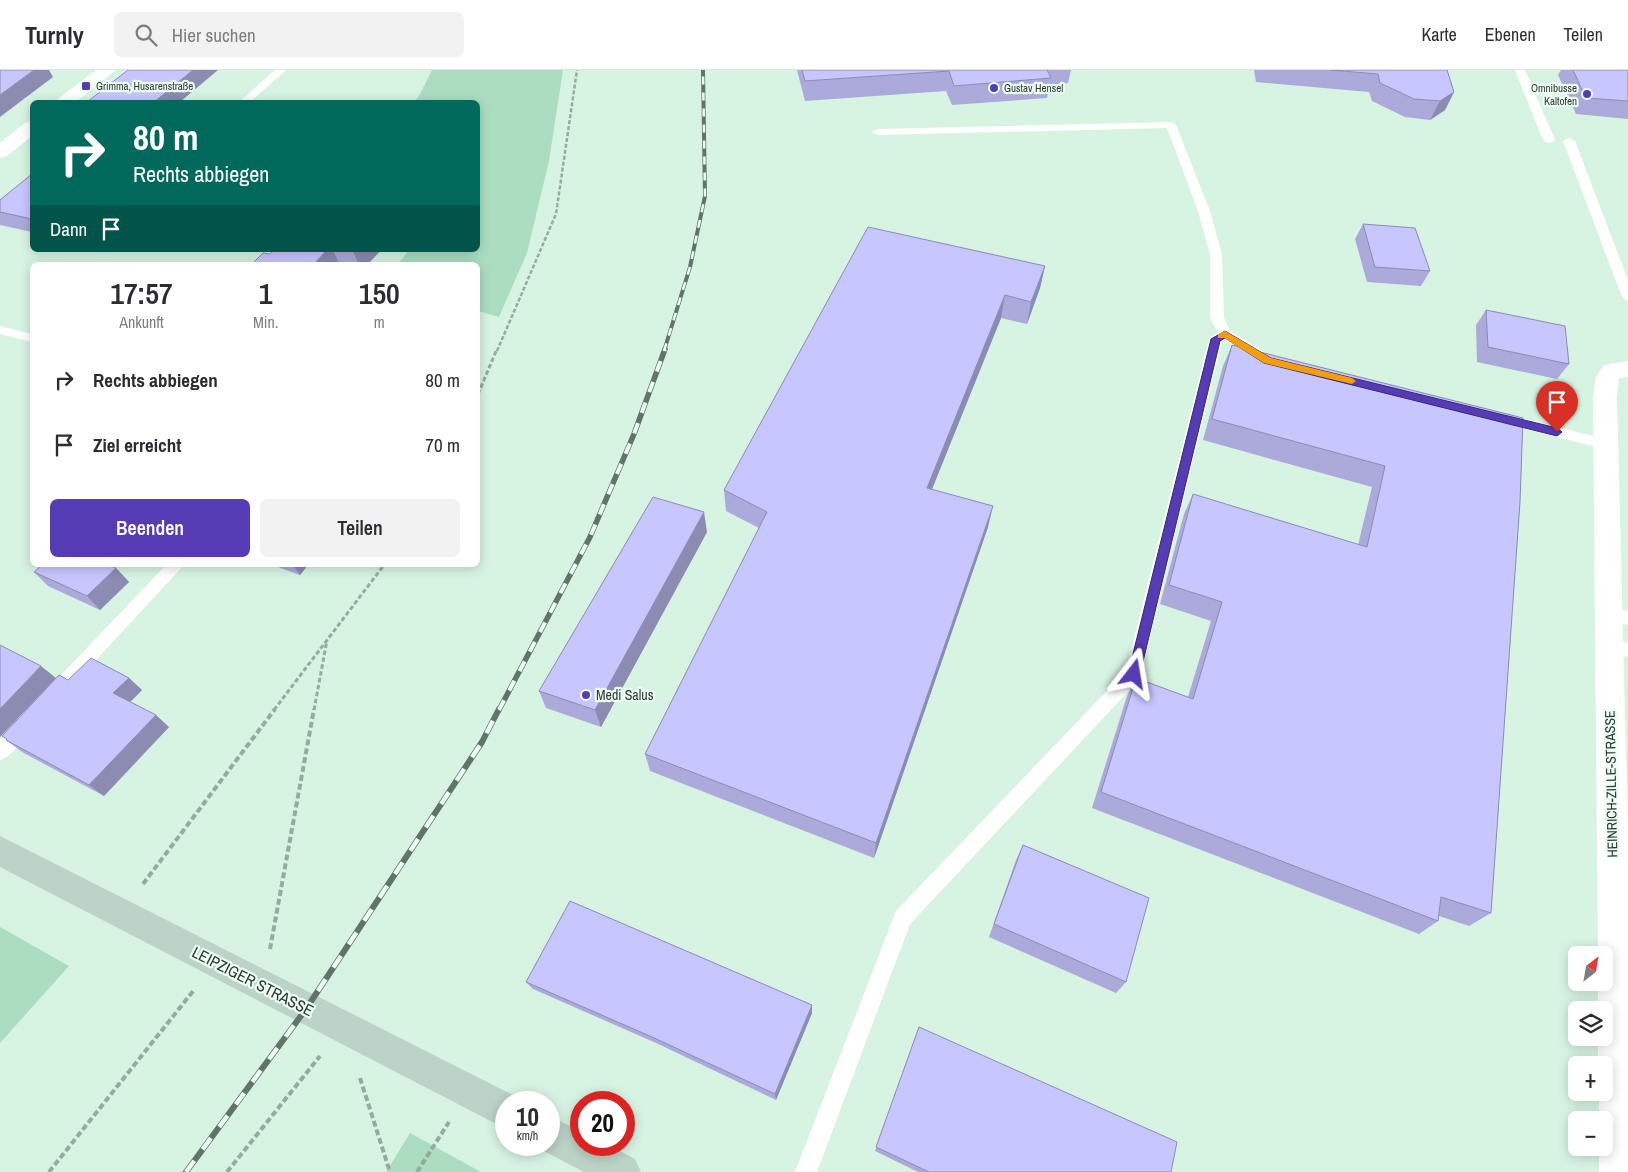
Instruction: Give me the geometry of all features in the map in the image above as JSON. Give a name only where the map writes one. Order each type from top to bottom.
[{"type":"main road","name":"LEIPZIGER STRASSE","points":[[0,851],[495,1105]]},
{"type":"main road","points":[[560,1140],[622,1172]]},
{"type":"street","points":[[68,100],[107,70]]},
{"type":"street","points":[[0,152],[30,131]]},
{"type":"street","name":"HEINRICH-ZILLE-STRASSE","points":[[1618,1172],[1621,937],[1618,616],[1605,444],[1605,397],[1608,377],[1612,371],[1628,369]]},
{"type":"lane","points":[[246,100],[281,70]]},
{"type":"lane","points":[[1520,70],[1548,140]]},
{"type":"lane","points":[[878,132],[1170,125],[1204,211],[1216,255],[1217,318],[1225,334],[1268,360],[1277,362]]},
{"type":"lane","points":[[1569,141],[1628,298]]},
{"type":"lane","points":[[0,330],[30,338]]},
{"type":"lane","points":[[806,1172],[903,918],[1134,674],[1216,339],[1225,334]]},
{"type":"lane","points":[[1484,414],[1605,444]]},
{"type":"lane","points":[[0,752],[174,567]]},
{"type":"path","points":[[480,389],[556,214],[577,70]]},
{"type":"path","points":[[121,913],[383,567]]},
{"type":"path","points":[[264,986],[328,640]]},
{"type":"path","points":[[48,1172],[216,962]]},
{"type":"path","points":[[227,1172],[343,1028]]},
{"type":"path","points":[[343,1028],[390,1172]]},
{"type":"path","points":[[417,1172],[468,1091]]},
{"type":"green space","points":[[432,70],[563,70],[549,161],[527,253],[499,317],[480,312],[480,262],[399,262],[407,252],[480,252],[480,100],[416,100]]},
{"type":"green space","points":[[0,927],[69,966],[0,1043]]},
{"type":"green space","points":[[410,1133],[481,1172],[386,1172]]},
{"type":"building","points":[[0,70],[34,70],[0,95]]},
{"type":"building","points":[[128,70],[193,70],[156,100],[90,100]]},
{"type":"building","points":[[802,70],[1047,70],[1051,78],[954,86],[949,71],[805,81]]},
{"type":"building","points":[[1330,70],[1447,70],[1454,92],[1440,101],[1414,99],[1380,83],[1378,74]]},
{"type":"building","points":[[1573,70],[1628,70],[1628,101],[1586,98]]},
{"type":"building","points":[[30,176],[30,219],[0,212],[0,200]]},
{"type":"building","points":[[1363,224],[1415,228],[1430,271],[1375,267]]},
{"type":"building","points":[[868,227],[1045,266],[1031,302],[1005,295],[927,488],[993,506],[876,843],[645,754],[767,512],[724,490]]},
{"type":"building","points":[[272,252],[325,252],[316,262],[254,262],[263,253],[270,254]]},
{"type":"building","points":[[1486,310],[1565,326],[1569,364],[1488,347]]},
{"type":"building","points":[[1232,345],[1523,418],[1520,502],[1491,913],[1441,897],[1438,921],[1101,792],[1136,678],[1193,699],[1222,602],[1169,585],[1193,494],[1367,547],[1385,466],[1212,419]]},
{"type":"building","points":[[653,497],[704,512],[595,710],[539,691]]},
{"type":"building","points":[[40,567],[116,568],[87,596],[34,572]]},
{"type":"building","points":[[0,645],[41,666],[0,709]]},
{"type":"building","points":[[91,658],[129,678],[113,693],[156,715],[89,785],[6,740],[2,736],[59,675],[68,680]]},
{"type":"building","points":[[1023,845],[1149,898],[1126,982],[994,924]]},
{"type":"building","points":[[570,901],[812,1005],[775,1094],[652,1037],[526,982]]},
{"type":"building","points":[[919,1027],[1177,1142],[1171,1172],[929,1172],[876,1147]]},
{"type":"railway","points":[[664,351],[690,267],[705,196],[703,70]]},
{"type":"railway","points":[[499,710],[590,537],[634,434],[665,349]]},
{"type":"railway","points":[[186,1172],[306,1009],[482,742],[499,709]]},
{"type":"slow traffic","points":[[1221,336],[1225,334],[1268,360],[1352,381]]},
{"type":"place","name":"Grimma, Husarenstraße","points":[[86,86]]},
{"type":"place","name":"Gustav Hensel","points":[[994,88]]},
{"type":"place","name":"Omnibusse Kaltofen","points":[[1587,94]]},
{"type":"place","name":"Medi Salus","points":[[586,695]]},
{"type":"route","points":[[1134,674],[1216,339],[1225,334],[1268,360],[1557,432]]}]
